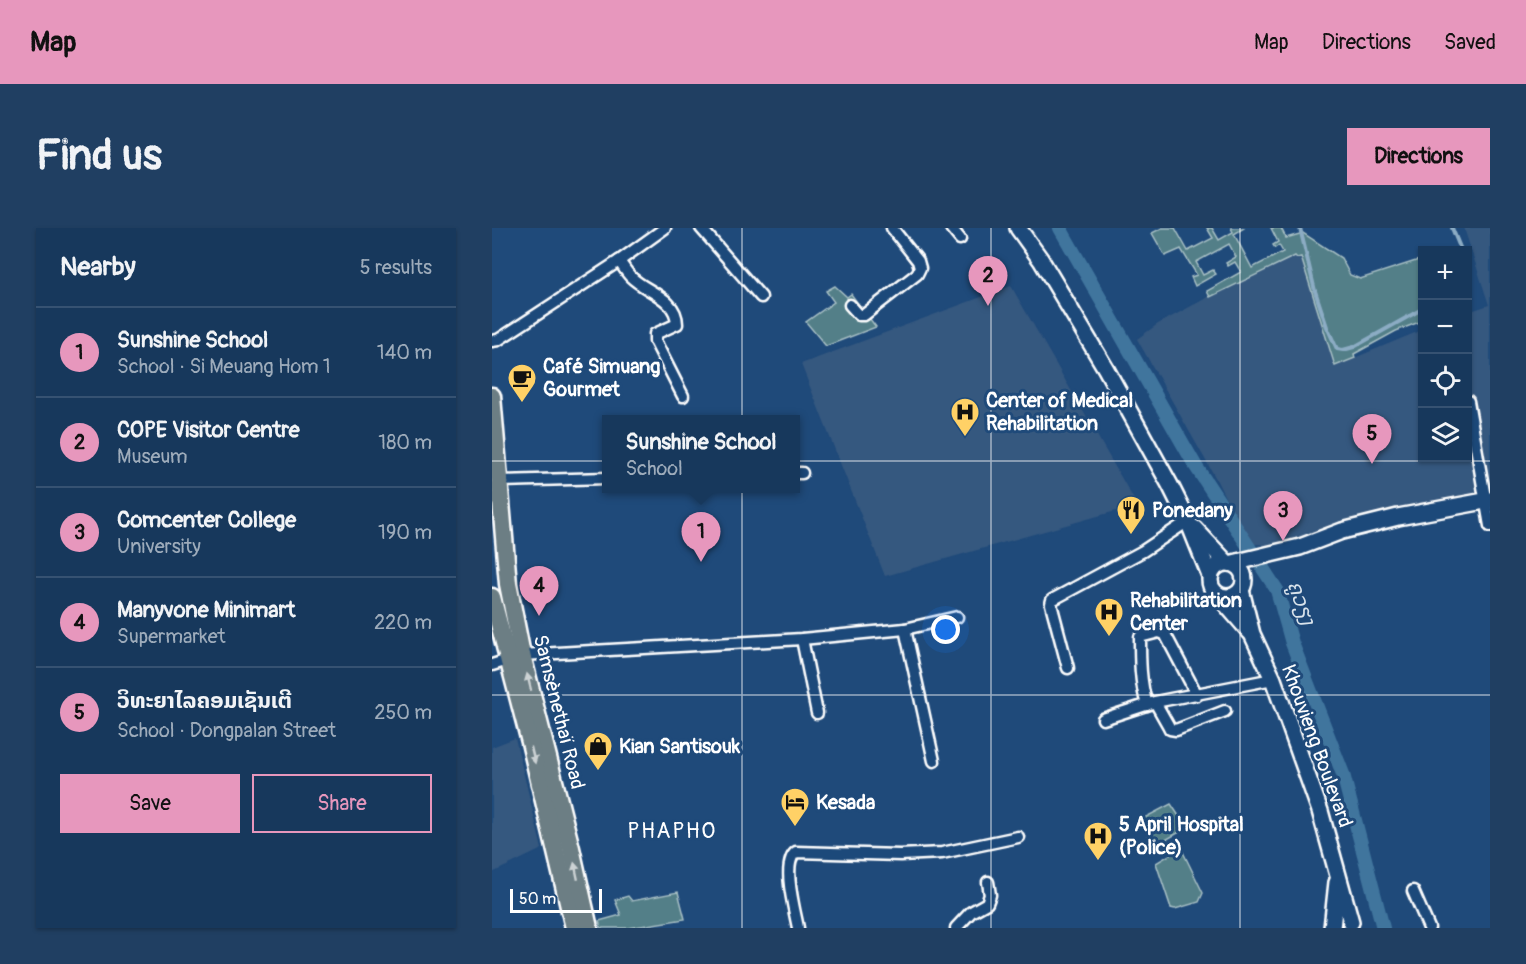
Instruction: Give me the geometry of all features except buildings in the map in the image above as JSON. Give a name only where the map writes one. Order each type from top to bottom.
[{"type":"main road","name":"Samsènethaï Road","points":[[492,396],[508,584],[507,660],[571,848],[588,928]]},
{"type":"main road","points":[[492,532],[498,525],[502,512]]},
{"type":"main road","points":[[492,546],[499,553],[508,584]]},
{"type":"main road","points":[[492,597],[574,928]]},
{"type":"street","points":[[492,341],[498,340],[619,261],[665,228]]},
{"type":"street","points":[[701,228],[761,297]]},
{"type":"street","points":[[850,305],[859,315],[864,315],[917,274],[920,268],[918,261],[892,228]]},
{"type":"street","points":[[951,228],[960,239]]},
{"type":"street","name":"Khouvieng Boulevard","points":[[1018,228],[1041,260],[1106,369],[1188,521],[1210,576]]},
{"type":"street","points":[[619,261],[631,277],[660,296],[677,317],[677,324],[655,334],[655,341],[683,396]]},
{"type":"street","points":[[1468,408],[1490,526]]},
{"type":"street","points":[[500,481],[602,478]]},
{"type":"street","points":[[1240,571],[1235,595],[1229,597],[1218,595],[1211,587],[1210,576],[1214,568],[1240,571],[1274,554],[1342,531],[1398,517],[1487,500]]},
{"type":"street","points":[[1068,668],[1051,604],[1052,600],[1143,552],[1188,521]]},
{"type":"street","name":"Khouvieng Boulevard","points":[[1188,521],[1240,571],[1252,634],[1273,679],[1320,811],[1354,925]]},
{"type":"street","name":"Khouvieng Boulevard","points":[[1218,595],[1252,634]]},
{"type":"street","points":[[507,660],[802,639],[905,629],[957,617]]},
{"type":"street","points":[[905,629],[934,761]]},
{"type":"street","points":[[1197,695],[1165,634],[1159,632],[1140,637],[1140,672],[1151,704],[1170,729],[1176,730],[1225,711]]},
{"type":"street","points":[[802,639],[817,713]]},
{"type":"street","points":[[1103,719],[1151,704],[1273,679]]},
{"type":"street","points":[[798,928],[789,876],[791,856],[796,852],[900,855],[942,853],[1018,837]]},
{"type":"street","name":"Khouvieng Boulevard","points":[[1333,928],[1338,873]]},
{"type":"street","points":[[956,928],[971,912],[987,903],[990,895],[988,882]]},
{"type":"street","points":[[1413,891],[1429,928]]},
{"type":"street","points":[[1333,928],[1341,922],[1354,925]]},
{"type":"shaded area","points":[[1464,228],[1490,228],[1490,500],[1267,545],[1255,544],[1238,523],[1214,475],[1137,339],[1158,324],[1225,288],[1295,256],[1301,257],[1335,366],[1418,332],[1418,462],[1472,462],[1472,311],[1489,305],[1472,253],[1472,246],[1470,246]]},
{"type":"shaded area","name":"Center of Medical Rehabilitation","points":[[1011,286],[1137,505],[885,576],[801,364]]},
{"type":"shaded area","points":[[515,738],[542,849],[492,873],[492,747]]},
{"type":"green space","points":[[1162,228],[1175,228],[1188,251],[1213,238],[1207,228],[1212,228],[1219,240],[1233,232],[1231,228],[1244,228],[1234,234],[1252,268],[1283,252],[1279,245],[1275,248],[1273,245],[1278,242],[1271,228],[1281,228],[1286,238],[1303,233],[1341,258],[1350,275],[1360,279],[1418,260],[1418,323],[1396,331],[1354,354],[1355,358],[1335,366],[1301,257],[1295,256],[1210,297],[1207,291],[1241,272],[1235,262],[1228,266],[1226,263],[1236,257],[1229,244],[1196,262],[1203,275],[1213,270],[1216,274],[1195,286],[1191,277],[1197,275],[1181,249],[1165,256],[1152,233]]},
{"type":"green space","points":[[835,286],[847,297],[851,294],[876,327],[826,346],[806,322],[834,302],[826,291]]},
{"type":"green space","points":[[1171,804],[1187,828],[1153,847],[1142,819]]},
{"type":"green space","points":[[1181,848],[1203,893],[1199,902],[1175,909],[1171,908],[1156,863]]},
{"type":"green space","points":[[678,892],[685,919],[628,928],[601,928],[599,921],[621,915],[615,900],[628,896],[632,901]]},
{"type":"waterway","name":"ຄູວຽງ","points":[[1060,228],[1195,465],[1277,590],[1292,643],[1343,774],[1383,928]]},
{"type":"waterway","points":[[1300,228],[1315,291],[1337,349],[1354,347],[1418,311]]},
{"type":"waterway","points":[[1452,228],[1459,246]]},
{"type":"place","name":"COPE Visitor Centre","points":[[988,306]]},
{"type":"place","name":"Café Simuang Gourmet","points":[[522,404]]},
{"type":"place","name":"Center of Medical Rehabilitation","points":[[965,438]]},
{"type":"place","name":"ວິທະຍາໄລຄອມເຊັນເຕີ","points":[[1372,464]]},
{"type":"place","name":"Ponedany","points":[[1131,536]]},
{"type":"place","name":"Comcenter College","points":[[1283,541]]},
{"type":"place","name":"Sunshine School","points":[[701,562]]},
{"type":"place","name":"Manyvone Minimart","points":[[539,616]]},
{"type":"place","name":"Rehabilitation Center","points":[[1109,638]]},
{"type":"place","name":"Kian Santisouk","points":[[598,772]]},
{"type":"place","name":"Kesada","points":[[795,828]]},
{"type":"place","name":"5 April Hospital (Police)","points":[[1098,862]]},
{"type":"district","name":"PHAPHO","points":[[672,831]]}]
